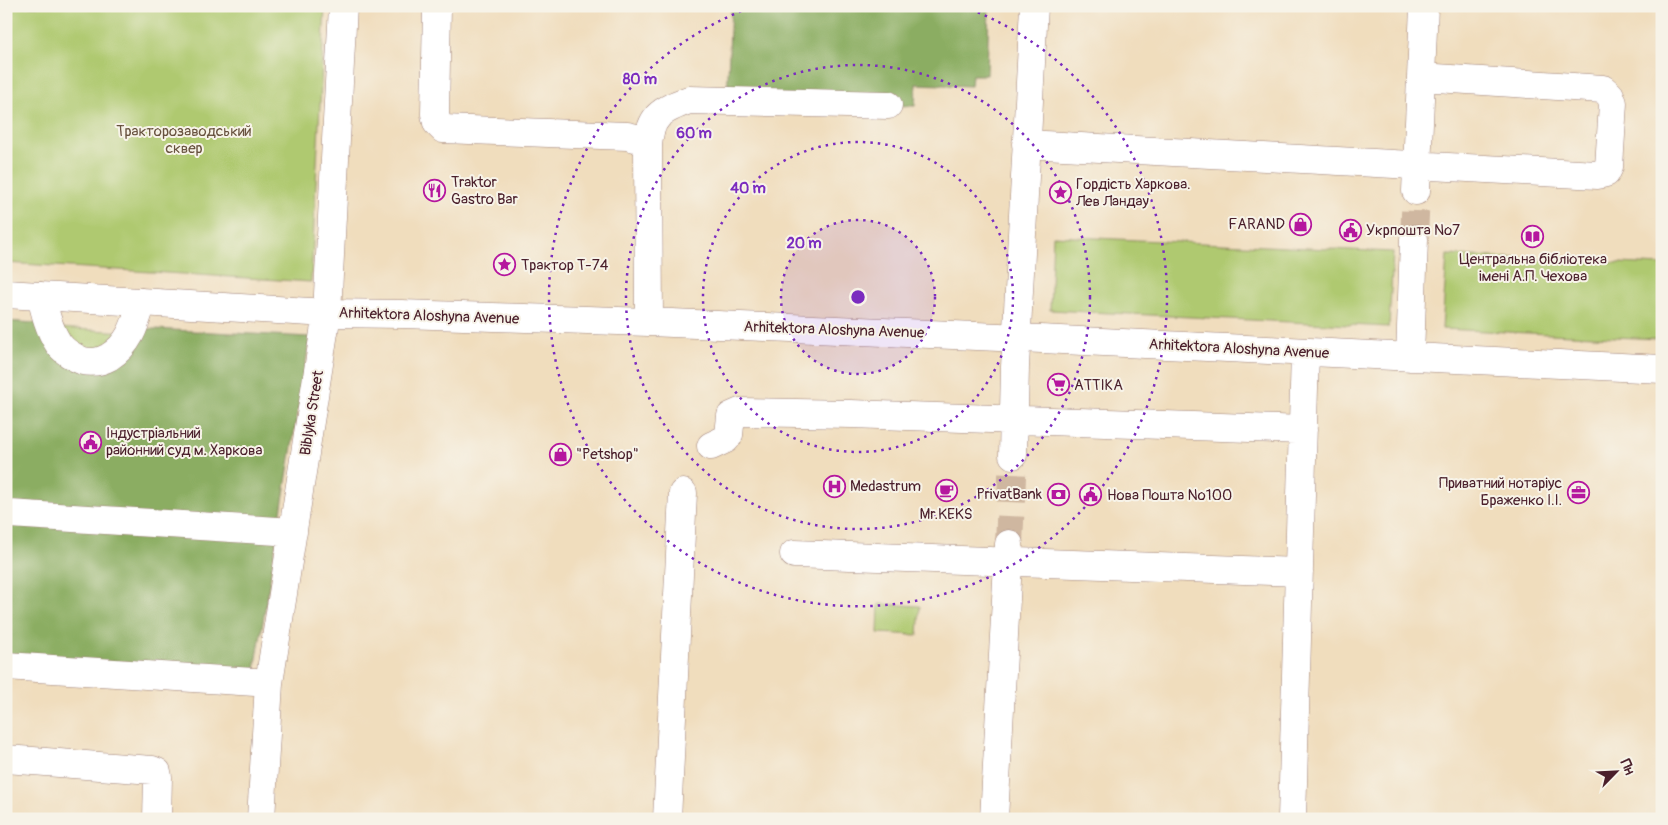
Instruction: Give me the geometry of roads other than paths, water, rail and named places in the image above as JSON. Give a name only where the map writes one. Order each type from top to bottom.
[{"type":"street","name":"Biblyka Street","points":[[261,819],[269,683],[327,312],[342,6]]},
{"type":"street","points":[[437,6],[435,114],[437,123],[444,129],[627,136],[640,139],[648,148]]},
{"type":"street","points":[[1013,455],[1016,338],[1034,6]]},
{"type":"street","points":[[1416,191],[1424,6]]},
{"type":"street","points":[[1026,144],[1598,175],[1606,174],[1610,167],[1612,103],[1610,95],[1602,89],[1420,77]]},
{"type":"street","points":[[649,322],[648,134],[653,121],[659,113],[688,100],[888,105]]},
{"type":"street","points":[[1410,357],[1414,239]]},
{"type":"street","name":"Arhitektora Aloshyna Avenue","points":[[6,294],[327,312],[649,322],[1662,369]]},
{"type":"street","points":[[41,296],[48,324],[59,345],[76,359],[92,363],[104,360],[118,351],[128,340],[142,302]]},
{"type":"street","points":[[1292,819],[1305,352]]},
{"type":"street","points":[[711,446],[726,439],[731,430],[731,416],[740,412],[851,414],[1303,430]]},
{"type":"street","points":[[667,819],[683,493]]},
{"type":"street","points":[[6,513],[293,532]]},
{"type":"street","points":[[794,554],[1009,553],[1299,572]]},
{"type":"street","points":[[994,819],[1009,553]]},
{"type":"street","points":[[6,666],[269,683]]},
{"type":"street","points":[[6,759],[152,770],[158,776],[157,819]]},
{"type":"tunnel","points":[[1414,239],[1416,191]]},
{"type":"tunnel","points":[[1009,544],[1013,455]]},
{"type":"place","name":"Traktor Gastro Bar","points":[[435,191]]},
{"type":"place","name":"Гордість Харкова. Лев Ландау","points":[[1060,193]]},
{"type":"place","name":"FARAND","points":[[1301,224]]},
{"type":"place","name":"Укрпошта №7","points":[[1350,230]]},
{"type":"place","name":"Центральна бібліотека імені А.П. Чехова","points":[[1533,236]]},
{"type":"place","name":"Трактор Т-74","points":[[505,265]]},
{"type":"place","name":"АТТІКА","points":[[1058,385]]},
{"type":"place","name":"Індустріальний районний суд м. Харкова","points":[[90,442]]},
{"type":"place","name":"\"Petshop\"","points":[[560,454]]},
{"type":"place","name":"Medastrum","points":[[834,486]]},
{"type":"place","name":"Mr.KEKS","points":[[946,491]]},
{"type":"place","name":"Приватний нотаріус Браженко І.І.","points":[[1578,492]]},
{"type":"place","name":"PrivatBank","points":[[1058,494]]},
{"type":"place","name":"Нова Пошта №100","points":[[1091,495]]},
{"type":"park label","name":"Тракторозаводський сквер","points":[[184,140]]}]
